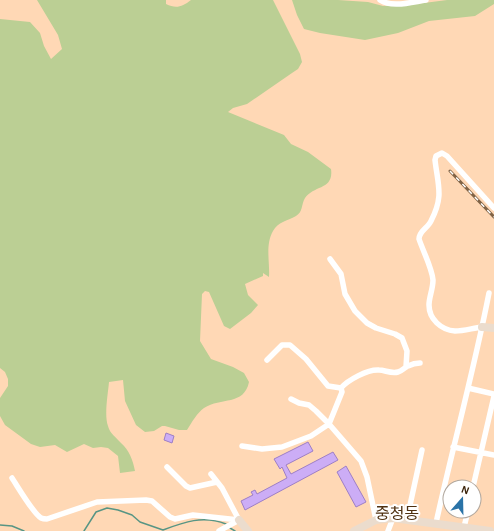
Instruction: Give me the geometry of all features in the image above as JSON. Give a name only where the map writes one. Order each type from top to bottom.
[{"type":"street","points":[[380,0],[391,4],[426,0]]},
{"type":"street","points":[[494,208],[447,156],[442,153],[436,156],[435,160],[440,198],[431,223],[419,236],[433,280],[430,309],[432,317],[435,321],[447,329],[462,330],[482,327],[494,328]]},
{"type":"street","points":[[330,259],[340,274],[348,300],[359,316],[376,328],[395,334],[402,338],[407,351],[406,367]]},
{"type":"street","points":[[436,523],[489,293]]},
{"type":"street","points":[[267,360],[282,344],[290,345],[306,359],[328,386],[341,388]]},
{"type":"street","points":[[242,446],[262,449],[282,447],[311,436],[330,424],[342,392],[341,388],[346,383],[373,370],[377,369],[399,372],[413,364],[420,363]]},
{"type":"street","points":[[468,388],[494,395],[475,479]]},
{"type":"street","points":[[291,399],[309,405],[330,424],[361,461],[367,477],[376,520]]},
{"type":"street","points":[[453,447],[494,455]]},
{"type":"street","points":[[407,519],[422,450]]},
{"type":"street","points":[[167,467],[186,486],[190,488],[217,482]]},
{"type":"street","points":[[211,474],[222,488],[239,520],[248,531]]},
{"type":"street","points":[[12,478],[34,512],[43,519],[47,519],[97,502],[152,500],[170,517],[175,519],[193,515],[239,520]]},
{"type":"street","points":[[388,531],[393,518]]},
{"type":"street","points":[[354,531],[376,520],[393,518],[490,531]]},
{"type":"street","points":[[464,527],[466,519]]},
{"type":"street","points":[[220,531],[239,520]]},
{"type":"green space","points":[[37,0],[166,0],[166,4],[176,7],[182,6],[191,0],[273,0],[300,54],[302,62],[298,69],[247,104],[233,108],[228,112],[284,135],[291,144],[308,152],[331,169],[329,181],[305,198],[301,210],[296,216],[280,224],[273,231],[268,248],[269,277],[263,273],[263,276],[245,284],[248,295],[258,305],[251,313],[230,329],[224,326],[209,292],[205,291],[202,294],[200,341],[211,359],[233,367],[244,373],[249,382],[242,395],[237,398],[204,408],[197,415],[187,430],[179,430],[162,426],[154,431],[145,432],[136,425],[125,401],[123,380],[109,382],[106,410],[108,426],[128,452],[132,459],[135,471],[120,473],[118,456],[108,448],[93,448],[84,444],[67,452],[55,445],[40,447],[31,444],[5,425],[0,416],[0,398],[8,386],[8,379],[5,372],[0,368],[0,19],[30,22],[40,33],[44,46],[51,59],[62,49],[58,35]]},
{"type":"green space","points":[[292,0],[338,0],[368,2],[383,6],[447,0],[494,0],[494,4],[475,16],[429,21],[398,33],[365,40],[304,29]]},
{"type":"building","points":[[166,433],[174,436],[172,443],[164,440]]},
{"type":"building","points":[[308,442],[313,451],[286,465],[291,474],[333,452],[338,460],[245,510],[241,501],[253,495],[251,492],[255,490],[257,494],[287,478],[282,467],[280,469],[274,459]]},
{"type":"building","points":[[346,466],[366,502],[356,507],[337,472]]},
{"type":"waterway","points":[[84,531],[96,512],[107,508],[132,515],[140,522],[163,530],[178,524],[201,520],[218,521],[226,524]]},
{"type":"waterway","points":[[0,525],[12,526],[24,531]]},
{"type":"waterway","points":[[230,528],[235,531]]},
{"type":"railway","points":[[450,171],[494,217]]},
{"type":"district","name":"중청동","points":[[397,514]]}]
